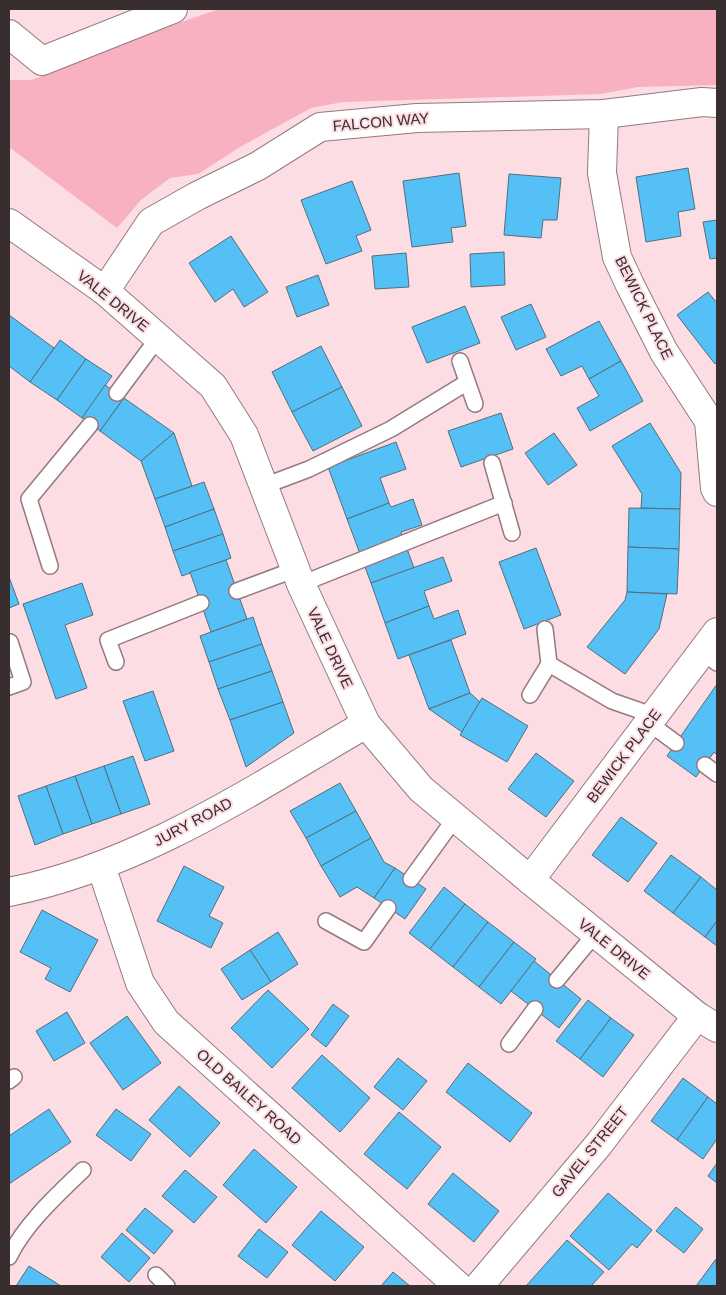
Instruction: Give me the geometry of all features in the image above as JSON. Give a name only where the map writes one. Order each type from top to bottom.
[{"type":"street","points":[[9,34],[42,62],[173,9]]},
{"type":"street","name":"FALCON WAY","points":[[104,291],[151,222],[197,196],[258,166],[320,127],[417,118],[604,114],[702,102],[717,103]]},
{"type":"street","name":"BEWICK PLACE","points":[[604,114],[602,174],[617,257],[664,352],[709,421],[715,488],[717,492]]},
{"type":"street","name":"VALE DRIVE","points":[[9,223],[104,291],[213,386],[244,435],[298,577],[366,724],[421,789],[595,934],[707,1022]]},
{"type":"street","name":"BEWICK PLACE","points":[[530,880],[652,719],[712,649]]},
{"type":"street","name":"JURY ROAD","points":[[9,892],[30,888],[101,866],[182,830],[366,724]]},
{"type":"street","name":"OLD BAILEY ROAD","points":[[101,866],[140,983],[166,1022],[458,1286]]},
{"type":"street","name":"GAVEL STREET","points":[[479,1286],[599,1144],[707,1022]]},
{"type":"lane","points":[[116,393],[158,338]]},
{"type":"lane","points":[[460,361],[474,404]]},
{"type":"lane","points":[[264,486],[309,469],[391,429],[466,383]]},
{"type":"lane","points":[[50,566],[29,498],[90,424]]},
{"type":"lane","points":[[492,462],[512,533]]},
{"type":"lane","points":[[237,591],[298,577],[504,503]]},
{"type":"lane","points":[[116,662],[108,640],[201,603]]},
{"type":"lane","points":[[530,695],[549,664],[545,630]]},
{"type":"lane","points":[[9,688],[24,682],[10,642]]},
{"type":"lane","points":[[549,664],[612,701],[652,719],[676,743]]},
{"type":"lane","points":[[705,765],[717,774]]},
{"type":"lane","points":[[411,879],[456,818]]},
{"type":"lane","points":[[326,921],[364,942],[388,908]]},
{"type":"lane","points":[[557,980],[595,934]]},
{"type":"lane","points":[[509,1044],[535,1009]]},
{"type":"lane","points":[[9,1257],[14,1246],[49,1204],[83,1170]]},
{"type":"lane","points":[[156,1275],[167,1286]]},
{"type":"shaded area","points":[[219,9],[717,9],[717,85],[638,87],[601,94],[343,102],[311,108],[240,147],[198,174],[170,178],[141,200],[117,228],[9,147],[9,80],[32,80],[145,35]]},
{"type":"building","points":[[688,168],[695,209],[678,212],[681,236],[646,242],[636,177]]},
{"type":"building","points":[[459,173],[466,226],[451,228],[453,242],[412,247],[403,181]]},
{"type":"building","points":[[509,174],[561,178],[557,220],[543,220],[541,238],[504,235]]},
{"type":"building","points":[[352,181],[371,230],[356,236],[362,251],[326,264],[301,200]]},
{"type":"building","points":[[717,220],[717,258],[710,259],[703,222]]},
{"type":"building","points":[[231,236],[268,292],[244,307],[233,289],[215,302],[189,263]]},
{"type":"building","points":[[504,252],[505,285],[471,287],[470,254]]},
{"type":"building","points":[[406,253],[409,287],[375,289],[372,256]]},
{"type":"building","points":[[318,275],[329,305],[297,317],[286,287]]},
{"type":"building","points":[[708,292],[717,303],[717,362],[715,364],[677,315]]},
{"type":"building","points":[[531,304],[546,337],[516,350],[501,317]]},
{"type":"building","points":[[465,306],[480,343],[427,363],[412,327]]},
{"type":"building","points":[[9,315],[54,348],[30,382],[9,366]]},
{"type":"building","points":[[599,321],[621,361],[589,379],[582,366],[561,376],[546,349]]},
{"type":"building","points":[[60,340],[86,359],[57,400],[30,382]]},
{"type":"building","points":[[321,346],[342,387],[292,412],[272,372]]},
{"type":"building","points":[[86,359],[112,376],[82,418],[57,400]]},
{"type":"building","points":[[621,361],[643,401],[590,431],[577,408],[599,396],[589,379]]},
{"type":"building","points":[[105,385],[124,398],[100,431],[82,418]]},
{"type":"building","points":[[342,387],[362,426],[313,451],[292,412]]},
{"type":"building","points":[[124,398],[174,433],[141,461],[100,431]]},
{"type":"building","points":[[501,413],[513,449],[461,467],[448,431]]},
{"type":"building","points":[[650,423],[681,473],[680,509],[641,508],[642,494],[612,446]]},
{"type":"building","points":[[174,433],[192,486],[155,499],[141,461]]},
{"type":"building","points":[[554,433],[577,465],[548,485],[525,453]]},
{"type":"building","points":[[396,442],[406,469],[380,478],[389,503],[347,519],[328,467]]},
{"type":"building","points":[[204,482],[214,509],[165,527],[155,499]]},
{"type":"building","points":[[413,499],[422,525],[401,532],[414,568],[371,583],[347,519],[389,503],[391,507]]},
{"type":"building","points":[[629,508],[680,509],[679,549],[628,547]]},
{"type":"building","points":[[214,509],[223,534],[173,551],[165,527]]},
{"type":"building","points":[[223,534],[231,558],[182,576],[173,551]]},
{"type":"building","points":[[628,547],[679,549],[677,594],[627,592]]},
{"type":"building","points":[[536,548],[561,615],[524,629],[499,562]]},
{"type":"building","points":[[443,557],[452,581],[424,591],[429,606],[385,623],[371,583]]},
{"type":"building","points":[[226,560],[247,619],[211,632],[190,572]]},
{"type":"building","points":[[9,577],[19,604],[9,608]]},
{"type":"building","points":[[82,583],[93,615],[65,625],[87,688],[56,699],[23,604]]},
{"type":"building","points":[[627,592],[667,594],[659,629],[625,674],[587,647],[625,600]]},
{"type":"building","points":[[429,606],[434,619],[458,610],[466,634],[398,659],[385,623]]},
{"type":"building","points":[[253,617],[262,644],[209,662],[200,636]]},
{"type":"building","points":[[451,640],[470,693],[429,709],[409,655]]},
{"type":"building","points":[[262,644],[272,671],[218,689],[209,662]]},
{"type":"building","points":[[272,671],[283,702],[230,720],[218,689]]},
{"type":"building","points":[[717,684],[717,755],[714,752],[696,777],[667,756]]},
{"type":"building","points":[[153,691],[174,751],[145,761],[123,701]]},
{"type":"building","points":[[470,693],[480,702],[462,732],[429,709]]},
{"type":"building","points":[[482,698],[528,726],[507,762],[460,735]]},
{"type":"building","points":[[283,702],[294,733],[246,767],[230,720]]},
{"type":"building","points":[[536,753],[574,781],[546,817],[508,789]]},
{"type":"building","points":[[133,756],[150,804],[121,814],[104,766]]},
{"type":"building","points":[[104,766],[121,814],[92,824],[75,776]]},
{"type":"building","points":[[75,776],[92,824],[63,834],[46,786]]},
{"type":"building","points":[[340,783],[356,811],[306,838],[290,811]]},
{"type":"building","points":[[46,786],[63,834],[35,845],[18,796]]},
{"type":"building","points":[[356,811],[371,838],[321,866],[306,838]]},
{"type":"building","points":[[621,817],[657,843],[628,882],[592,855]]},
{"type":"building","points":[[371,838],[384,862],[395,868],[374,898],[357,887],[340,897],[321,866]]},
{"type":"building","points":[[671,855],[701,877],[673,913],[644,891]]},
{"type":"building","points":[[184,866],[224,887],[209,916],[223,923],[211,948],[157,921]]},
{"type":"building","points":[[395,868],[426,889],[405,919],[374,898]]},
{"type":"building","points":[[701,877],[717,890],[717,921],[705,937],[673,913]]},
{"type":"building","points":[[444,887],[465,904],[430,949],[409,933]]},
{"type":"building","points":[[465,904],[488,922],[453,967],[430,949]]},
{"type":"building","points":[[42,910],[98,940],[70,992],[45,979],[51,968],[20,952]]},
{"type":"building","points":[[717,921],[717,946],[705,937]]},
{"type":"building","points":[[488,922],[514,942],[479,987],[453,967]]},
{"type":"building","points":[[278,932],[298,964],[271,982],[250,950]]},
{"type":"building","points":[[514,942],[536,959],[501,1004],[479,987]]},
{"type":"building","points":[[250,950],[271,982],[242,1000],[221,969]]},
{"type":"building","points":[[534,961],[581,999],[559,1028],[511,991]]},
{"type":"building","points":[[268,990],[309,1029],[272,1068],[231,1028]]},
{"type":"building","points":[[588,1000],[611,1018],[580,1059],[556,1041]]},
{"type":"building","points":[[333,1004],[349,1016],[326,1047],[311,1035]]},
{"type":"building","points":[[67,1012],[85,1043],[54,1061],[36,1031]]},
{"type":"building","points":[[127,1016],[161,1063],[123,1090],[90,1043]]},
{"type":"building","points":[[611,1018],[634,1035],[603,1077],[580,1059]]},
{"type":"building","points":[[322,1055],[370,1098],[340,1132],[292,1088]]},
{"type":"building","points":[[398,1058],[427,1081],[403,1110],[374,1087]]},
{"type":"building","points":[[468,1063],[532,1113],[510,1142],[446,1092]]},
{"type":"building","points":[[683,1078],[708,1097],[677,1140],[651,1121]]},
{"type":"building","points":[[179,1086],[220,1123],[190,1157],[149,1120]]},
{"type":"building","points":[[708,1097],[717,1104],[717,1139],[703,1159],[677,1140]]},
{"type":"building","points":[[49,1109],[71,1142],[9,1184],[9,1136]]},
{"type":"building","points":[[116,1109],[151,1134],[131,1161],[96,1135]]},
{"type":"building","points":[[399,1112],[441,1147],[407,1189],[364,1154]]},
{"type":"building","points":[[254,1149],[297,1187],[266,1223],[223,1185]]},
{"type":"building","points":[[717,1163],[717,1183],[708,1176]]},
{"type":"building","points":[[185,1170],[217,1197],[194,1223],[162,1196]]},
{"type":"building","points":[[453,1173],[499,1211],[474,1242],[428,1204]]},
{"type":"building","points":[[608,1193],[652,1230],[637,1248],[632,1244],[609,1270],[570,1236]]},
{"type":"building","points":[[676,1207],[703,1229],[684,1253],[656,1231]]},
{"type":"building","points":[[145,1208],[173,1231],[154,1254],[126,1230]]},
{"type":"building","points":[[321,1211],[364,1247],[335,1281],[292,1245]]},
{"type":"building","points":[[259,1229],[288,1252],[267,1278],[238,1256]]},
{"type":"building","points":[[122,1233],[150,1258],[129,1282],[101,1257]]},
{"type":"building","points":[[567,1240],[604,1272],[591,1286],[526,1286]]},
{"type":"building","points":[[716,1259],[717,1286],[696,1286]]},
{"type":"building","points":[[29,1266],[61,1286],[16,1286]]},
{"type":"building","points":[[393,1272],[410,1286],[381,1286]]}]
